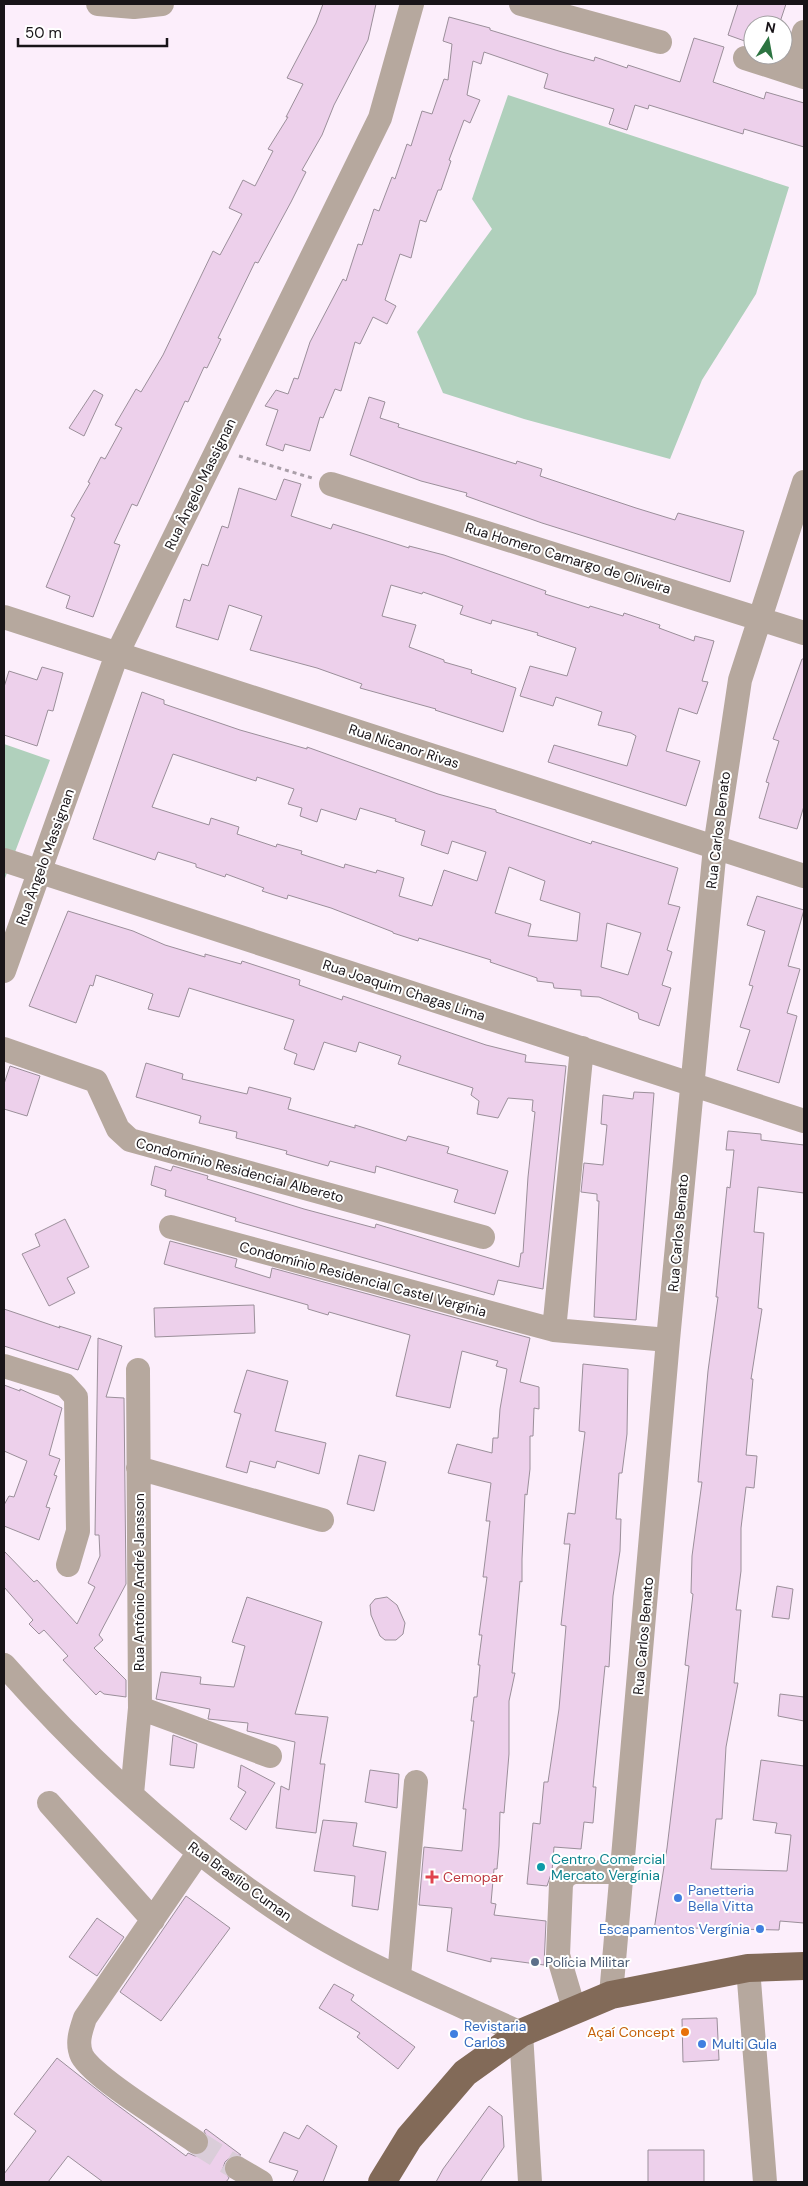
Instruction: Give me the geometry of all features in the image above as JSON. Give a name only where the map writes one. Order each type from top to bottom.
[{"type":"main road","points":[[382,2182],[409,2138],[465,2073],[521,2033],[611,1995],[748,1968],[804,1966]]},
{"type":"street","points":[[98,4],[134,7],[162,4]]},
{"type":"street","name":"Rua Ângelo Massignan","points":[[4,971],[117,654],[380,118],[412,4]]},
{"type":"street","points":[[521,4],[660,42]]},
{"type":"street","points":[[767,65],[798,75],[804,32]]},
{"type":"street","name":"Rua Carlos Benato","points":[[611,1995],[691,1084],[715,847],[740,680],[804,482]]},
{"type":"street","name":"Rua Homero Camargo de Oliveira","points":[[331,484],[759,618],[804,634]]},
{"type":"street","name":"Rua Nicanor Rivas","points":[[4,617],[804,876]]},
{"type":"street","name":"Rua Joaquim Chagas Lima","points":[[4,860],[804,1121]]},
{"type":"street","points":[[554,1330],[582,1048]]},
{"type":"street","name":"Condomínio Residencial Albereto","points":[[4,1049],[96,1081],[118,1129],[130,1140],[483,1237]]},
{"type":"street","name":"Condomínio Residencial Castel Vergínia","points":[[171,1227],[554,1330],[668,1340]]},
{"type":"street","points":[[4,1366],[65,1385],[76,1397],[78,1531],[68,1565]]},
{"type":"street","name":"Rua Antônio André Jansson","points":[[132,1794],[140,1708],[138,1370]]},
{"type":"street","points":[[138,1468],[322,1520]]},
{"type":"street","name":"Rua Brasílio Cuman","points":[[4,1665],[59,1724],[132,1794],[199,1852],[289,1918],[399,1976],[521,2033]]},
{"type":"street","points":[[140,1708],[270,1756]]},
{"type":"street","points":[[399,1976],[416,1782]]},
{"type":"street","points":[[49,1803],[153,1920]]},
{"type":"street","points":[[196,2142],[96,2072],[82,2055],[79,2038],[85,2018],[199,1852]]},
{"type":"street","points":[[574,2009],[558,1955],[561,1884],[565,1876],[573,1872],[622,1872]]},
{"type":"street","points":[[748,1968],[765,2182]]},
{"type":"street","points":[[521,2033],[530,2182]]},
{"type":"street","points":[[237,2168],[261,2182]]},
{"type":"path","points":[[217,450],[331,484]]},
{"type":"green space","points":[[508,95],[789,187],[756,294],[702,380],[670,459],[524,419],[443,393],[417,332],[492,229],[472,199]]},
{"type":"green space","points":[[4,744],[50,760],[4,881]]},
{"type":"building","points":[[323,4],[376,4],[368,40],[334,105],[322,135],[302,170],[306,172],[291,202],[258,263],[255,262],[218,338],[221,339],[207,368],[204,367],[188,402],[185,401],[137,506],[132,504],[114,543],[120,545],[93,617],[66,608],[70,596],[46,587],[75,518],[71,516],[90,483],[88,482],[101,457],[105,459],[122,428],[115,425],[136,389],[141,392],[163,355],[213,251],[220,255],[242,214],[229,208],[243,180],[255,186],[273,151],[268,149],[288,117],[286,117],[303,84],[287,78],[316,23]]},
{"type":"building","points":[[738,4],[786,4],[782,15],[743,15],[743,40],[728,35]]},
{"type":"building","points":[[449,17],[490,28],[490,30],[562,52],[594,61],[595,57],[627,68],[628,65],[680,82],[694,38],[724,47],[713,82],[764,99],[766,92],[804,103],[804,147],[744,129],[743,134],[649,105],[648,109],[635,105],[627,130],[609,124],[614,109],[544,88],[548,74],[484,52],[481,64],[473,61],[467,95],[480,100],[470,123],[464,120],[449,160],[451,161],[441,190],[438,190],[426,222],[420,220],[411,258],[400,254],[385,300],[396,306],[387,324],[373,317],[360,344],[355,342],[341,391],[335,389],[323,418],[320,417],[310,451],[285,444],[283,451],[266,445],[278,410],[265,406],[276,390],[288,394],[294,378],[298,379],[310,342],[343,279],[346,281],[358,244],[362,245],[374,209],[379,211],[392,177],[395,179],[407,144],[411,146],[422,111],[432,114],[444,79],[448,80],[452,44],[443,41]]},
{"type":"building","points":[[94,390],[103,395],[84,436],[69,428]]},
{"type":"building","points":[[369,397],[385,402],[380,418],[399,424],[398,427],[516,464],[517,461],[542,469],[540,476],[675,520],[678,513],[744,531],[730,582],[542,523],[466,496],[467,493],[421,481],[350,455]]},
{"type":"building","points":[[284,479],[301,484],[291,516],[331,529],[333,524],[409,548],[409,546],[444,555],[546,591],[545,594],[589,608],[590,606],[623,616],[624,613],[660,625],[659,628],[694,641],[695,636],[714,641],[702,681],[708,682],[697,714],[679,708],[666,751],[700,761],[686,806],[548,762],[554,745],[627,766],[636,736],[598,725],[602,712],[556,697],[553,706],[520,696],[530,666],[567,676],[576,648],[537,635],[538,633],[492,620],[491,624],[460,614],[463,606],[423,592],[422,594],[391,585],[382,616],[416,625],[409,647],[444,660],[444,662],[472,670],[471,673],[516,688],[503,732],[436,709],[360,688],[362,684],[317,668],[250,650],[262,616],[229,605],[218,640],[176,627],[184,599],[190,601],[202,564],[208,566],[222,526],[228,528],[239,488],[276,500]]},
{"type":"building","points":[[802,659],[804,659],[804,806],[797,829],[759,818],[769,783],[766,782],[779,741],[773,739]]},
{"type":"building","points":[[42,667],[63,673],[53,711],[48,710],[37,746],[4,735],[4,687],[9,671],[37,680]]},
{"type":"building","points":[[142,692],[164,700],[164,704],[240,730],[307,749],[307,747],[438,794],[496,810],[496,812],[591,844],[592,841],[678,868],[668,904],[680,907],[667,950],[672,952],[662,985],[671,988],[659,1026],[639,1019],[638,1013],[599,997],[581,996],[581,990],[554,988],[553,983],[537,981],[537,978],[490,962],[491,960],[419,938],[418,941],[393,933],[331,908],[288,895],[287,899],[262,891],[264,888],[226,874],[225,877],[196,867],[196,864],[158,852],[155,860],[93,839]],"holes":[[[173,754],[256,781],[257,777],[294,789],[288,804],[302,808],[300,816],[317,822],[321,809],[356,820],[360,808],[396,819],[395,821],[425,831],[421,845],[448,854],[452,841],[486,852],[477,881],[444,870],[432,906],[399,896],[404,878],[377,870],[376,873],[345,864],[344,868],[301,854],[302,851],[277,844],[276,847],[237,834],[239,827],[211,818],[209,825],[152,807]],[[509,867],[545,881],[540,900],[580,913],[577,941],[528,936],[531,924],[495,913]],[[607,923],[641,933],[628,975],[601,967]]]},
{"type":"building","points":[[757,896],[804,910],[788,966],[800,969],[787,1013],[797,1016],[779,1083],[737,1070],[750,1030],[740,1027],[753,986],[749,985],[765,931],[747,925]]},
{"type":"building","points":[[68,911],[133,931],[165,945],[205,957],[205,954],[241,964],[242,961],[300,980],[299,985],[342,1000],[343,996],[486,1045],[526,1055],[525,1062],[566,1066],[543,1289],[498,1280],[494,1295],[235,1221],[236,1218],[165,1196],[166,1190],[151,1185],[155,1166],[171,1171],[173,1166],[208,1176],[207,1179],[304,1209],[375,1228],[376,1224],[519,1267],[521,1253],[523,1253],[535,1112],[532,1111],[533,1100],[508,1098],[498,1118],[477,1114],[479,1101],[471,1095],[473,1088],[398,1064],[401,1056],[359,1042],[356,1052],[324,1042],[314,1070],[294,1064],[297,1054],[284,1049],[294,1020],[189,988],[179,1017],[148,1009],[153,994],[96,975],[93,986],[90,985],[76,1023],[29,1006]]},
{"type":"building","points":[[146,1063],[183,1074],[182,1079],[247,1094],[249,1087],[291,1098],[288,1109],[355,1128],[355,1125],[406,1141],[408,1136],[449,1147],[447,1153],[508,1171],[495,1214],[454,1202],[458,1190],[376,1166],[375,1173],[330,1161],[328,1166],[286,1154],[287,1151],[236,1138],[237,1132],[199,1123],[201,1116],[136,1097]]},
{"type":"building","points":[[10,1066],[40,1076],[27,1116],[4,1109],[4,1084]]},
{"type":"building","points":[[634,1092],[654,1093],[636,1320],[594,1317],[599,1201],[597,1201],[597,1194],[581,1192],[584,1163],[603,1165],[607,1125],[601,1124],[603,1095],[633,1099]]},
{"type":"building","points":[[728,1131],[761,1134],[761,1140],[804,1145],[804,1193],[758,1187],[754,1232],[764,1233],[758,1308],[762,1309],[751,1379],[753,1379],[746,1455],[757,1456],[754,1488],[746,1487],[741,1528],[741,1571],[736,1610],[741,1610],[734,1683],[738,1683],[726,1747],[722,1819],[716,1819],[711,1869],[787,1871],[791,1835],[775,1833],[777,1823],[753,1820],[761,1760],[804,1766],[804,1923],[780,1921],[779,1930],[691,1928],[690,1934],[654,1930],[667,1848],[689,1666],[685,1665],[693,1594],[691,1593],[692,1556],[702,1482],[698,1482],[708,1371],[718,1297],[716,1297],[727,1187],[730,1188],[734,1150],[726,1150]]},
{"type":"building","points":[[65,1219],[89,1267],[67,1278],[75,1293],[49,1306],[22,1254],[40,1246],[35,1234]]},
{"type":"building","points":[[170,1241],[237,1259],[235,1267],[270,1278],[272,1268],[530,1338],[520,1382],[539,1387],[539,1409],[534,1408],[533,1436],[530,1436],[530,1469],[527,1495],[525,1494],[522,1582],[520,1581],[512,1673],[515,1673],[509,1701],[509,1754],[504,1813],[500,1812],[497,1869],[494,1869],[491,1903],[496,1904],[494,1915],[546,1921],[544,1965],[491,1958],[491,1962],[447,1951],[452,1908],[419,1905],[424,1847],[462,1851],[466,1809],[463,1809],[474,1721],[471,1721],[474,1697],[477,1697],[480,1665],[478,1665],[482,1635],[479,1635],[487,1577],[483,1577],[490,1521],[486,1521],[491,1483],[448,1473],[457,1444],[492,1453],[493,1438],[498,1438],[500,1409],[507,1369],[496,1366],[498,1361],[462,1351],[450,1408],[396,1396],[410,1335],[329,1312],[328,1315],[308,1309],[308,1305],[164,1264]]},
{"type":"building","points":[[254,1305],[255,1333],[155,1337],[154,1308]]},
{"type":"building","points":[[4,1309],[60,1328],[59,1326],[91,1336],[78,1370],[4,1346]]},
{"type":"building","points":[[98,1338],[122,1346],[106,1397],[124,1398],[126,1584],[99,1635],[103,1640],[94,1648],[126,1680],[126,1697],[104,1694],[100,1691],[96,1695],[63,1660],[68,1656],[44,1630],[39,1634],[29,1624],[33,1620],[4,1587],[4,1551],[34,1582],[37,1580],[77,1624],[95,1587],[88,1583],[100,1556],[99,1535],[95,1535]]},
{"type":"building","points":[[583,1364],[628,1369],[627,1434],[622,1473],[619,1473],[616,1519],[621,1519],[620,1551],[613,1596],[609,1667],[605,1666],[593,1787],[596,1787],[593,1823],[584,1822],[581,1849],[554,1847],[552,1871],[547,1886],[527,1884],[533,1823],[540,1824],[544,1782],[548,1782],[559,1709],[566,1626],[561,1625],[570,1544],[564,1544],[568,1513],[575,1514],[585,1432],[579,1431]]},
{"type":"building","points":[[247,1370],[288,1381],[275,1431],[326,1443],[319,1474],[277,1461],[275,1468],[250,1461],[247,1473],[226,1467],[241,1414],[234,1412]]},
{"type":"building","points":[[4,1385],[20,1391],[20,1389],[62,1408],[49,1455],[60,1459],[54,1475],[57,1476],[46,1507],[50,1508],[39,1540],[4,1526],[4,1505],[9,1496],[14,1497],[27,1461],[4,1451]]},
{"type":"building","points":[[359,1455],[386,1462],[374,1511],[347,1504]]},
{"type":"building","points":[[777,1586],[793,1589],[789,1619],[772,1617]]},
{"type":"building","points":[[247,1597],[322,1622],[295,1714],[328,1717],[320,1764],[325,1764],[316,1833],[276,1828],[281,1786],[289,1790],[295,1742],[247,1731],[248,1723],[208,1719],[210,1709],[156,1699],[161,1672],[201,1677],[200,1684],[234,1687],[245,1646],[232,1642]]},
{"type":"building","points":[[387,1597],[397,1605],[405,1623],[403,1634],[396,1640],[385,1640],[380,1636],[371,1615],[370,1605],[375,1599]]},
{"type":"building","points":[[780,1694],[804,1697],[804,1721],[778,1716]]},
{"type":"building","points":[[173,1735],[197,1744],[194,1768],[170,1765]]},
{"type":"building","points":[[241,1765],[275,1783],[246,1830],[230,1819],[246,1792],[238,1787]]},
{"type":"building","points":[[370,1770],[399,1774],[397,1808],[365,1802]]},
{"type":"building","points":[[323,1820],[357,1823],[353,1846],[386,1852],[378,1910],[352,1906],[355,1876],[314,1871]]},
{"type":"building","points":[[186,1896],[230,1928],[161,2021],[120,1992]]},
{"type":"building","points":[[97,1918],[124,1937],[97,1976],[69,1957]]},
{"type":"building","points":[[334,1984],[354,1995],[351,2000],[415,2047],[398,2069],[357,2037],[360,2033],[319,2008]]},
{"type":"building","points":[[717,2018],[719,2060],[683,2062],[682,2019]]},
{"type":"building","points":[[57,2058],[186,2156],[188,2153],[195,2156],[202,2155],[207,2150],[210,2143],[204,2131],[206,2129],[241,2155],[231,2156],[225,2162],[223,2168],[229,2178],[226,2182],[103,2182],[68,2156],[48,2182],[4,2182],[4,2174],[36,2131],[14,2114]]},
{"type":"building","points":[[489,2106],[502,2116],[504,2147],[480,2182],[436,2182],[443,2169]]},
{"type":"building","points":[[307,2125],[337,2146],[323,2182],[293,2182],[298,2171],[269,2162],[284,2132],[299,2139]]},
{"type":"building","points":[[648,2150],[704,2150],[704,2182],[648,2182]]},
{"type":"tunnel","points":[[196,2142],[237,2168]]},
{"type":"place","name":"Centro Comercial Mercato Vergínia","points":[[541,1867]]},
{"type":"place","name":"Cemopar","points":[[432,1877]]},
{"type":"place","name":"Panetteria Bella Vitta","points":[[678,1898]]},
{"type":"place","name":"Escapamentos Vergínia","points":[[760,1929]]},
{"type":"place","name":"Polícia Militar","points":[[535,1962]]},
{"type":"place","name":"Açaí Concept","points":[[685,2032]]},
{"type":"place","name":"Revistaria Carlos","points":[[454,2034]]},
{"type":"place","name":"Multi Gula","points":[[702,2044]]}]
